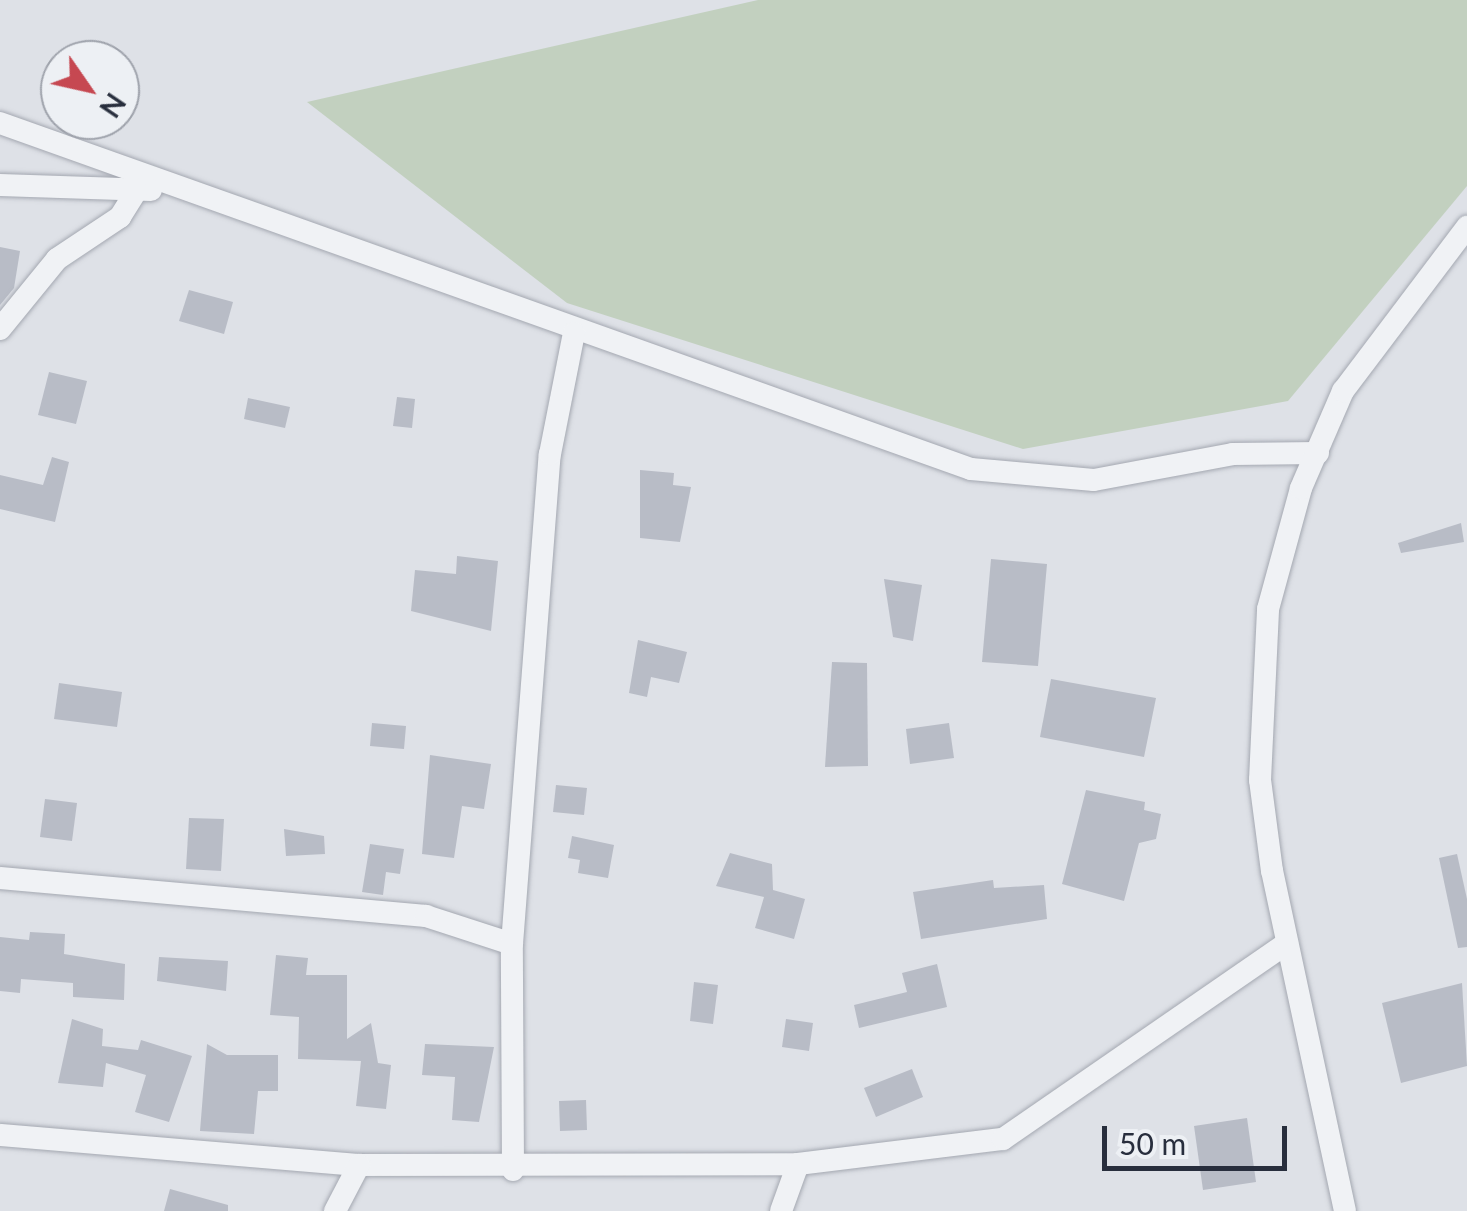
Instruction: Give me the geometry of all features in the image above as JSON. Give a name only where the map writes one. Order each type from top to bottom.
[{"type":"street","points":[[0,123],[189,187],[574,333],[971,469],[1094,480],[1233,454],[1318,453]]},
{"type":"street","points":[[0,185],[112,182],[136,191],[189,187]]},
{"type":"street","points":[[0,328],[12,306],[120,217],[136,191]]},
{"type":"street","points":[[1345,1211],[1287,943],[1260,780],[1259,688],[1268,609],[1318,453],[1343,391],[1467,227]]},
{"type":"street","points":[[513,1170],[512,944],[550,454],[574,333]]},
{"type":"street","points":[[0,878],[426,916],[512,944]]},
{"type":"street","points":[[0,1135],[359,1165],[513,1170],[798,1164],[1002,1139],[1287,943]]},
{"type":"street","points":[[781,1211],[798,1164]]},
{"type":"street","points":[[335,1211],[359,1165]]},
{"type":"green space","points":[[758,0],[1467,0],[1467,186],[1288,401],[1023,449],[567,303],[307,102]]},
{"type":"building","points":[[0,247],[20,251],[14,288],[0,305]]},
{"type":"building","points":[[189,290],[233,302],[224,334],[179,321]]},
{"type":"building","points":[[49,372],[87,381],[76,424],[38,415]]},
{"type":"building","points":[[397,397],[415,399],[412,428],[393,426]]},
{"type":"building","points":[[248,398],[290,407],[285,428],[244,419]]},
{"type":"building","points":[[52,457],[69,462],[55,522],[0,509],[0,475],[43,485]]},
{"type":"building","points":[[640,470],[674,473],[673,485],[691,487],[680,542],[640,538]]},
{"type":"building","points":[[1461,523],[1464,542],[1401,553],[1398,543]]},
{"type":"building","points":[[457,556],[498,561],[491,631],[411,611],[415,570],[456,574]]},
{"type":"building","points":[[991,559],[1047,564],[1038,666],[982,662]]},
{"type":"building","points":[[884,579],[922,585],[913,641],[893,637]]},
{"type":"building","points":[[638,640],[687,652],[679,683],[651,677],[647,697],[629,693]]},
{"type":"building","points":[[832,662],[867,663],[868,766],[825,767]]},
{"type":"building","points":[[1051,679],[1156,698],[1144,757],[1040,737]]},
{"type":"building","points":[[59,683],[122,692],[117,727],[54,719]]},
{"type":"building","points":[[372,723],[406,726],[404,749],[370,746]]},
{"type":"building","points":[[949,723],[954,758],[910,764],[906,729]]},
{"type":"building","points":[[430,755],[491,764],[484,809],[462,806],[454,858],[422,854]]},
{"type":"building","points":[[556,785],[587,788],[584,815],[553,812]]},
{"type":"building","points":[[1086,790],[1145,802],[1144,810],[1161,814],[1156,839],[1139,843],[1124,901],[1062,884]]},
{"type":"building","points":[[45,799],[77,803],[72,841],[40,837]]},
{"type":"building","points":[[189,818],[224,819],[221,871],[186,869]]},
{"type":"building","points":[[284,829],[324,836],[325,854],[286,856]]},
{"type":"building","points":[[572,836],[614,845],[608,878],[578,873],[580,860],[568,858]]},
{"type":"building","points":[[370,844],[404,849],[400,874],[386,872],[383,895],[362,892]]},
{"type":"building","points":[[730,853],[772,864],[773,890],[805,899],[794,939],[755,928],[764,897],[716,886]]},
{"type":"building","points":[[1457,854],[1467,899],[1467,947],[1458,948],[1439,858]]},
{"type":"building","points":[[993,880],[994,888],[1044,885],[1047,919],[921,939],[913,892]]},
{"type":"building","points":[[30,932],[65,934],[64,954],[125,964],[124,1000],[73,997],[73,983],[21,979],[20,993],[0,991],[0,937],[29,940]]},
{"type":"building","points":[[276,955],[308,958],[306,975],[347,975],[347,1039],[371,1023],[378,1063],[391,1065],[386,1109],[356,1106],[361,1061],[298,1059],[299,1017],[270,1015]]},
{"type":"building","points":[[159,957],[228,961],[226,991],[157,981]]},
{"type":"building","points":[[937,964],[947,1007],[859,1028],[854,1005],[907,992],[902,973]]},
{"type":"building","points":[[694,982],[718,985],[713,1024],[690,1021]]},
{"type":"building","points":[[1462,983],[1467,1066],[1401,1083],[1382,1003]]},
{"type":"building","points":[[72,1019],[103,1029],[102,1046],[138,1050],[141,1040],[192,1056],[169,1122],[135,1112],[146,1075],[106,1063],[103,1087],[58,1083]]},
{"type":"building","points":[[786,1019],[813,1023],[809,1051],[782,1047]]},
{"type":"building","points":[[207,1044],[227,1055],[278,1055],[278,1091],[258,1091],[254,1134],[200,1131]]},
{"type":"building","points":[[425,1044],[494,1047],[479,1122],[452,1120],[455,1077],[422,1075]]},
{"type":"building","points":[[912,1069],[923,1097],[876,1117],[864,1088]]},
{"type":"building","points":[[586,1100],[587,1130],[560,1131],[559,1101]]},
{"type":"building","points":[[1247,1118],[1256,1182],[1203,1190],[1194,1126]]},
{"type":"building","points":[[170,1189],[228,1205],[228,1211],[164,1211]]}]
